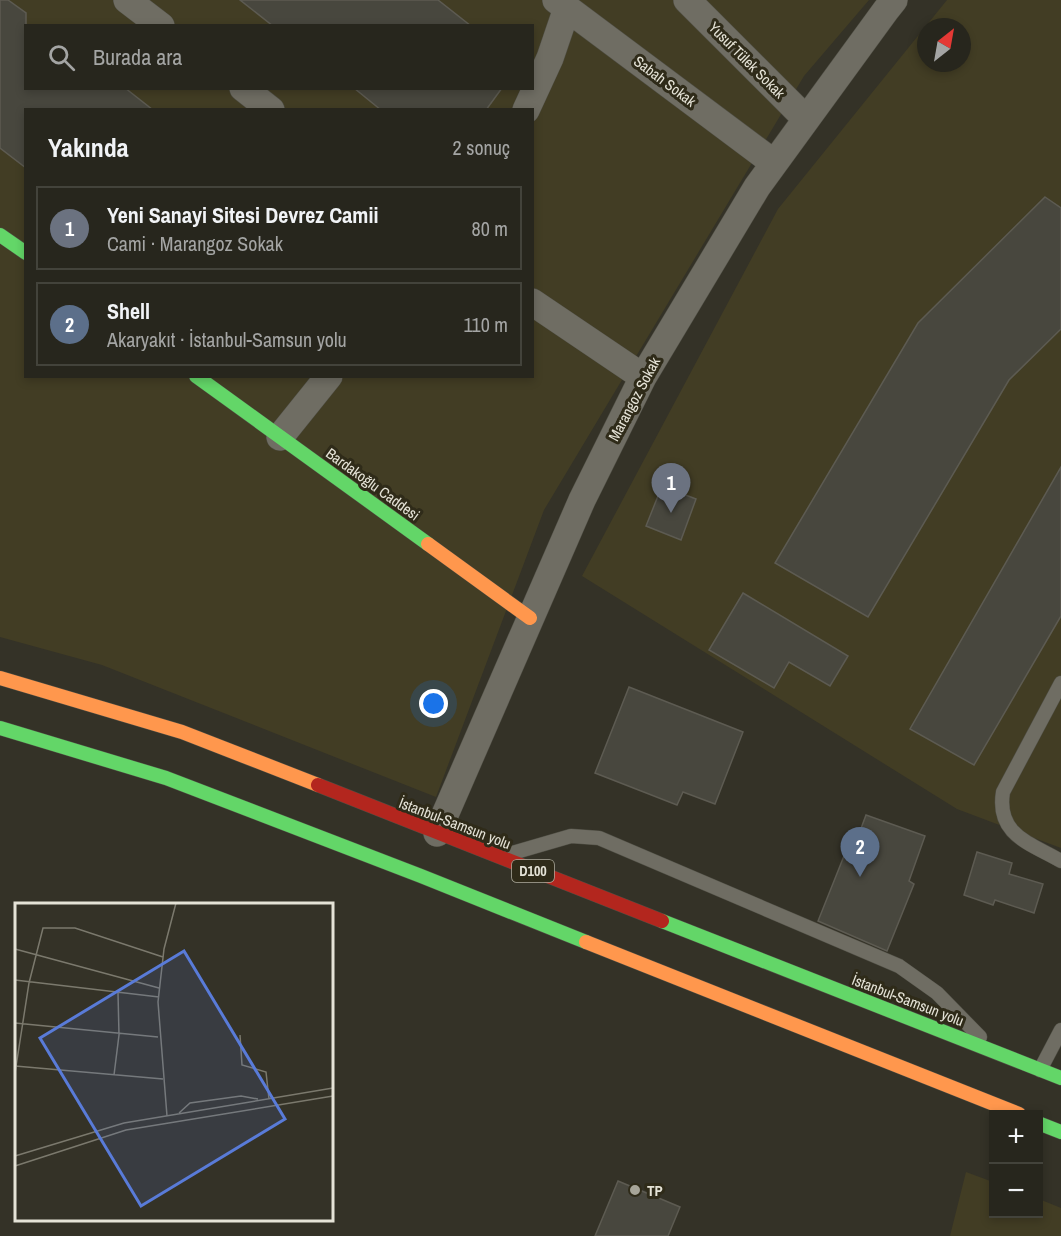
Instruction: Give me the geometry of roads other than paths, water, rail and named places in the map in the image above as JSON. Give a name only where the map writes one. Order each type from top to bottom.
[{"type":"main road","points":[[0,235],[24,252]]},
{"type":"main road","name":"Bardakoğlu Caddesi","points":[[199,378],[530,618]]},
{"type":"main road","name":"İstanbul-Samsun yolu","points":[[0,678],[182,732],[1061,1078]]},
{"type":"main road","points":[[0,728],[166,777],[1009,1110]]},
{"type":"main road","points":[[1043,1125],[1061,1132]]},
{"type":"street","points":[[127,0],[158,24]]},
{"type":"street","name":"Yusuf Tülek Sokak","points":[[687,0],[806,119]]},
{"type":"street","name":"Marangoz Sokak","points":[[437,833],[582,500],[643,377],[757,187],[894,0]]},
{"type":"street","points":[[527,108],[550,58],[562,4]]},
{"type":"street","name":"Sabah Sokak","points":[[562,4],[774,163]]},
{"type":"street","points":[[246,90],[268,108]]},
{"type":"street","points":[[534,303],[643,377]]},
{"type":"street","points":[[280,437],[326,378]]},
{"type":"lane","points":[[1061,683],[1003,792],[1001,802],[1005,822],[1017,837],[1061,861]]},
{"type":"lane","points":[[499,857],[572,836],[599,838],[899,966],[937,993],[994,1052]]},
{"type":"lane","points":[[1040,1070],[1061,1030]]},
{"type":"place","name":"Yeni Sanayi Sitesi Devrez Camii","points":[[671,513]]},
{"type":"place","name":"Shell","points":[[860,877]]},
{"type":"place","name":"TP","points":[[635,1190]]}]
